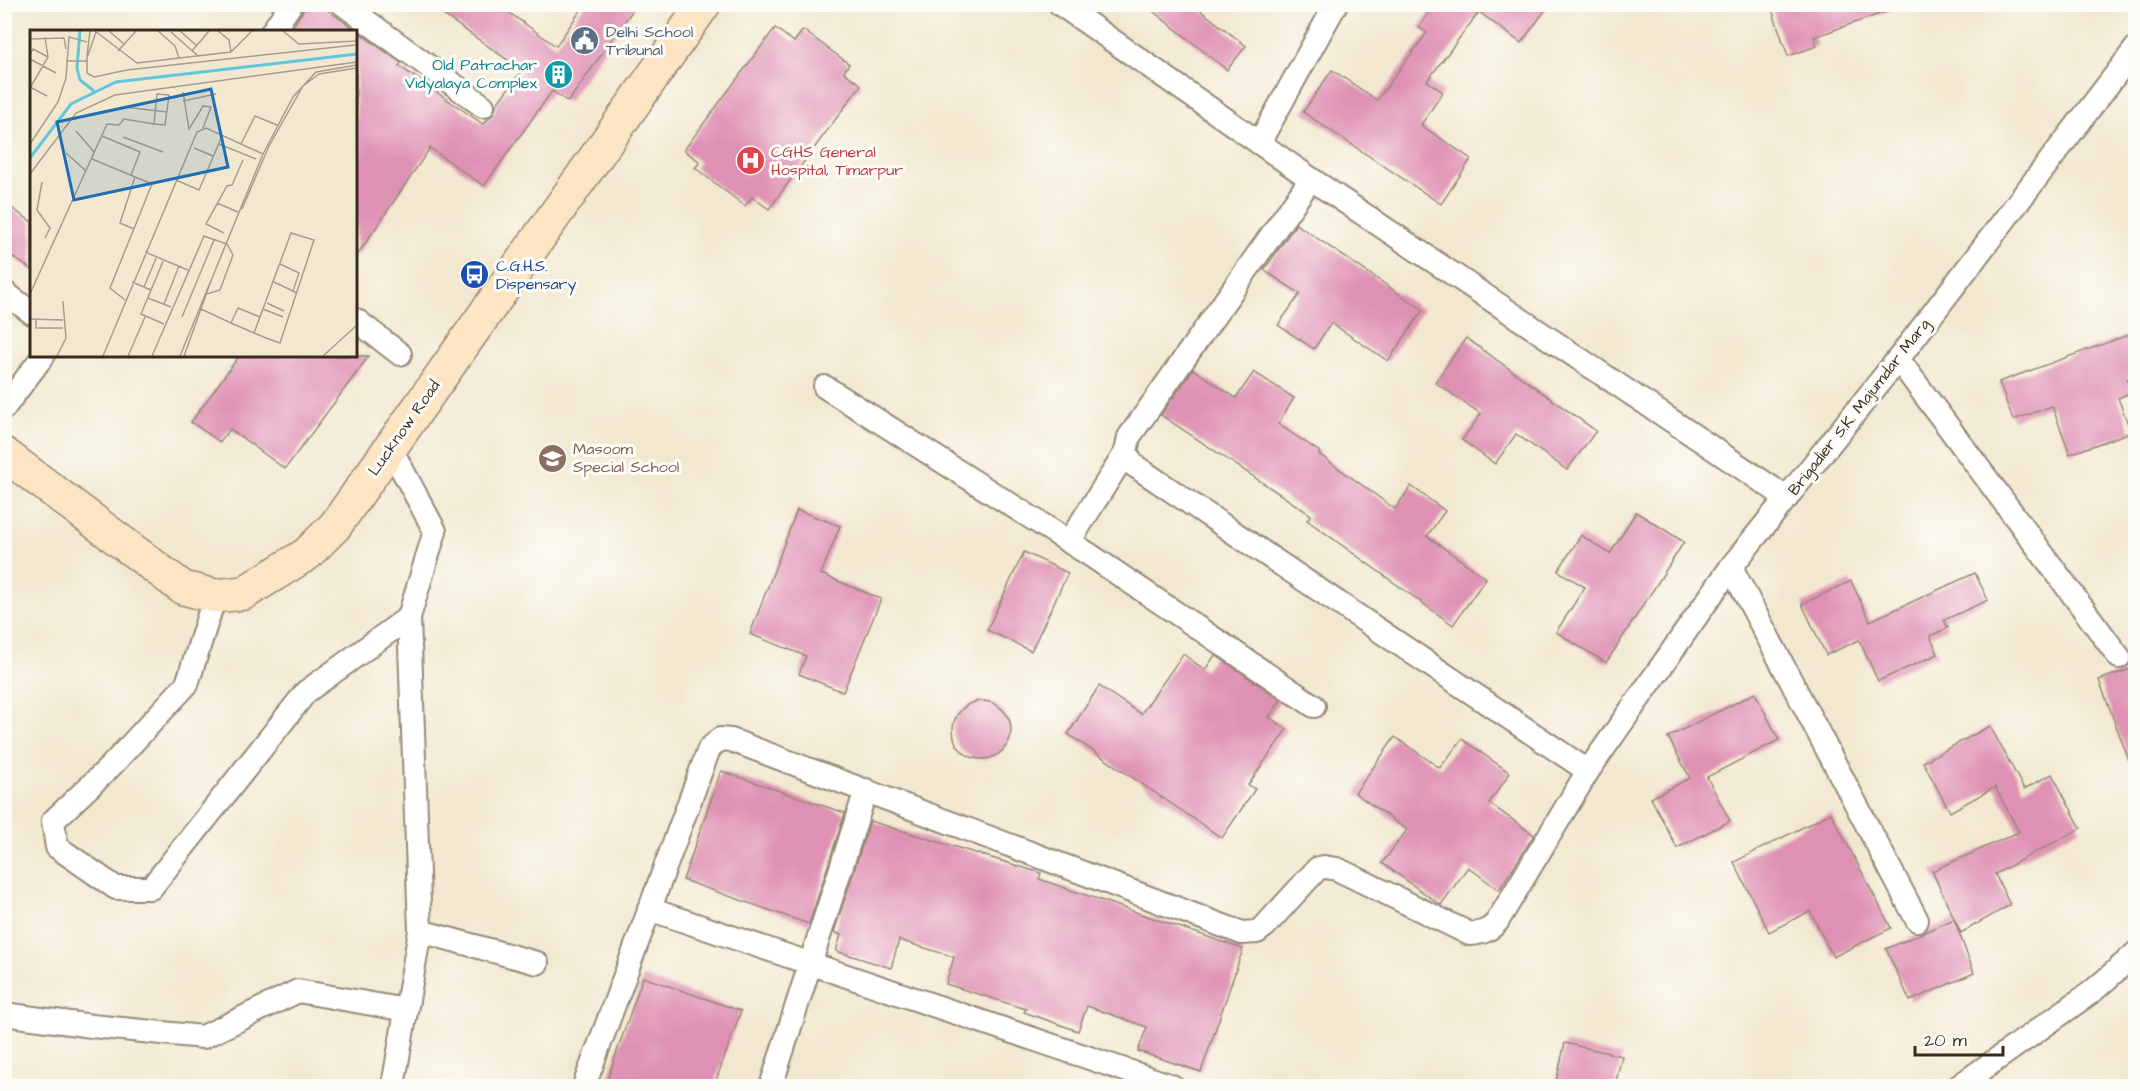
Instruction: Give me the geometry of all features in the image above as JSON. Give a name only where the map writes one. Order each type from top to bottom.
[{"type":"street","points":[[273,30],[291,4]]},
{"type":"street","points":[[343,4],[483,106]]},
{"type":"street","name":"Lucknow Road","points":[[4,454],[183,588],[215,596],[244,593],[307,554],[334,526],[704,4]]},
{"type":"street","points":[[1060,4],[1258,143],[1787,498]]},
{"type":"street","points":[[1258,143],[1336,4]]},
{"type":"street","name":"Brigadier S.K. Majumdar Marg","points":[[866,790],[1242,933],[1257,932],[1266,926],[1318,868],[1324,867],[1337,869],[1470,934],[1481,933],[1491,928],[1497,922],[1588,771],[1731,567],[1898,359],[2136,48]]},
{"type":"street","points":[[1069,542],[1126,452],[1129,437],[1311,179]]},
{"type":"street","points":[[4,292],[30,312]]},
{"type":"street","points":[[357,321],[400,354]]},
{"type":"street","points":[[4,408],[42,357]]},
{"type":"street","points":[[1898,359],[2119,657]]},
{"type":"street","points":[[825,387],[1069,542],[1314,706]]},
{"type":"street","points":[[390,447],[435,531],[409,617],[420,931],[393,1086]]},
{"type":"street","points":[[1126,452],[1132,464],[1588,771]]},
{"type":"street","points":[[1731,567],[1917,920]]},
{"type":"street","points":[[215,596],[187,684],[111,766],[53,821],[57,847],[116,888],[151,888],[306,692],[409,617]]},
{"type":"street","points":[[584,1086],[709,749],[720,739],[731,740],[866,790],[771,1086]]},
{"type":"street","points":[[649,909],[1172,1086]]},
{"type":"street","points":[[420,931],[537,963]]},
{"type":"street","points":[[1959,1086],[2093,991],[2136,953]]},
{"type":"street","points":[[4,1014],[92,1026],[203,1037],[298,991],[406,1010]]},
{"type":"building","points":[[307,4],[319,4],[355,30],[290,30]]},
{"type":"building","points":[[428,4],[497,4],[556,46],[585,4],[637,4],[568,102],[552,91],[484,186],[430,148],[357,256],[357,31],[401,63],[399,66],[483,124],[494,113],[496,105],[522,70]]},
{"type":"building","points":[[1144,4],[1192,4],[1246,46],[1227,70]]},
{"type":"building","points":[[1435,4],[1550,4],[1521,43],[1479,12],[1427,81],[1443,92],[1421,125],[1471,159],[1441,204],[1303,112],[1332,70],[1377,100],[1427,33],[1419,27]]},
{"type":"building","points":[[1770,4],[1896,4],[1897,8],[1814,37],[1817,46],[1788,56]]},
{"type":"building","points":[[775,28],[794,42],[803,30],[849,64],[844,72],[861,85],[769,209],[752,197],[745,206],[695,168],[700,162],[684,150]]},
{"type":"building","points":[[4,203],[30,221],[30,269],[4,251]]},
{"type":"building","points":[[1296,224],[1423,310],[1388,361],[1331,323],[1314,349],[1278,325],[1300,294],[1264,270]]},
{"type":"building","points":[[2136,332],[2136,376],[2127,379],[2132,392],[2118,398],[2131,432],[2070,454],[2052,406],[2013,420],[1999,382]]},
{"type":"building","points":[[1466,338],[1596,431],[1567,470],[1516,434],[1495,464],[1462,440],[1481,414],[1435,382]]},
{"type":"building","points":[[369,356],[285,469],[230,429],[220,442],[191,422],[238,357]]},
{"type":"building","points":[[1193,369],[1236,398],[1254,372],[1294,398],[1278,424],[1320,452],[1319,454],[1395,509],[1411,486],[1445,511],[1427,536],[1486,578],[1453,625],[1307,520],[1311,515],[1161,415]]},
{"type":"building","points":[[797,510],[840,526],[821,574],[881,599],[843,692],[799,674],[806,656],[750,634]]},
{"type":"building","points":[[1636,512],[1684,542],[1606,663],[1556,632],[1585,587],[1558,571],[1581,535],[1610,554]]},
{"type":"building","points":[[1024,552],[1068,573],[1031,651],[987,630]]},
{"type":"building","points":[[1975,573],[1988,600],[1944,620],[1948,628],[1930,636],[1938,654],[1878,681],[1859,640],[1826,655],[1802,604],[1851,581],[1870,621]]},
{"type":"building","points":[[1183,654],[1205,670],[1215,655],[1281,700],[1269,717],[1287,729],[1248,785],[1255,789],[1222,838],[1068,734],[1099,686],[1141,714]]},
{"type":"building","points":[[2136,667],[2136,771],[2133,771],[2099,680]]},
{"type":"building","points":[[1755,693],[1779,740],[1707,777],[1730,821],[1677,848],[1651,798],[1690,778],[1668,737]]},
{"type":"building","points":[[976,701],[988,701],[1003,709],[1011,724],[1011,736],[1003,751],[988,759],[976,759],[961,751],[953,736],[953,724],[961,709]]},
{"type":"building","points":[[1990,726],[2024,789],[2052,774],[2081,828],[1995,874],[2010,905],[1961,933],[1932,871],[2019,832],[1995,787],[1950,812],[1923,762]]},
{"type":"building","points":[[1395,737],[1440,768],[1462,739],[1510,773],[1489,803],[1534,835],[1499,890],[1468,867],[1441,905],[1382,863],[1407,830],[1355,793]]},
{"type":"building","points":[[721,771],[845,813],[809,924],[683,880]]},
{"type":"building","points":[[1831,813],[1891,928],[1833,957],[1810,911],[1769,932],[1734,862]]},
{"type":"building","points":[[870,821],[1041,873],[1039,879],[1243,949],[1201,1072],[1138,1051],[1147,1027],[1087,1006],[1078,1031],[1024,1012],[1026,1009],[946,984],[954,957],[899,940],[891,968],[836,951],[841,935],[834,932]]},
{"type":"building","points":[[1954,919],[1974,973],[1910,1001],[1886,949]]},
{"type":"building","points":[[643,977],[741,1011],[714,1086],[605,1086]]},
{"type":"building","points":[[1565,1043],[1622,1056],[1615,1086],[1555,1086]]},
{"type":"place","name":"Delhi School Tribunal","points":[[585,41]]},
{"type":"place","name":"Old Patrachar Vidyalaya Complex","points":[[558,74]]},
{"type":"place","name":"CGHS General Hospital, Timarpur","points":[[750,161]]},
{"type":"place","name":"C.G.H.S. Dispensary","points":[[475,275]]},
{"type":"place","name":"Masoom Special School","points":[[552,458]]}]
